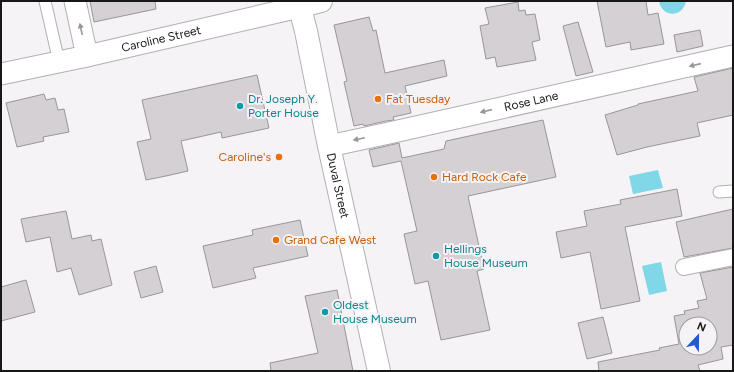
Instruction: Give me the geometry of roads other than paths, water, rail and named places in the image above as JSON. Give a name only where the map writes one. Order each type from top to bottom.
[{"type":"street","points":[[75,1],[87,56]]},
{"type":"street","name":"Caroline Street","points":[[1,74],[87,56],[298,4],[321,1]]},
{"type":"street","name":"Duval Street","points":[[298,4],[306,32],[329,146],[379,371]]},
{"type":"street","name":"Rose Lane","points":[[329,146],[733,56]]},
{"type":"street","points":[[684,268],[733,257]]},
{"type":"lane","points":[[45,1],[58,62]]},
{"type":"lane","points":[[719,192],[733,191]]},
{"type":"water","points":[[659,1],[686,1],[681,11],[672,14],[664,11]]},
{"type":"water","points":[[658,170],[663,188],[633,194],[629,176]]},
{"type":"water","points":[[661,262],[667,291],[649,295],[642,266]]},
{"type":"place","name":"Fat Tuesday","points":[[378,99]]},
{"type":"place","name":"Dr. Joseph Y. Porter House","points":[[240,106]]},
{"type":"place","name":"Caroline's","points":[[279,157]]},
{"type":"place","name":"Hard Rock Cafe","points":[[434,177]]},
{"type":"place","name":"Grand Cafe West","points":[[276,240]]},
{"type":"place","name":"Hellings House Museum","points":[[436,256]]},
{"type":"place","name":"Oldest House Museum","points":[[325,312]]}]
